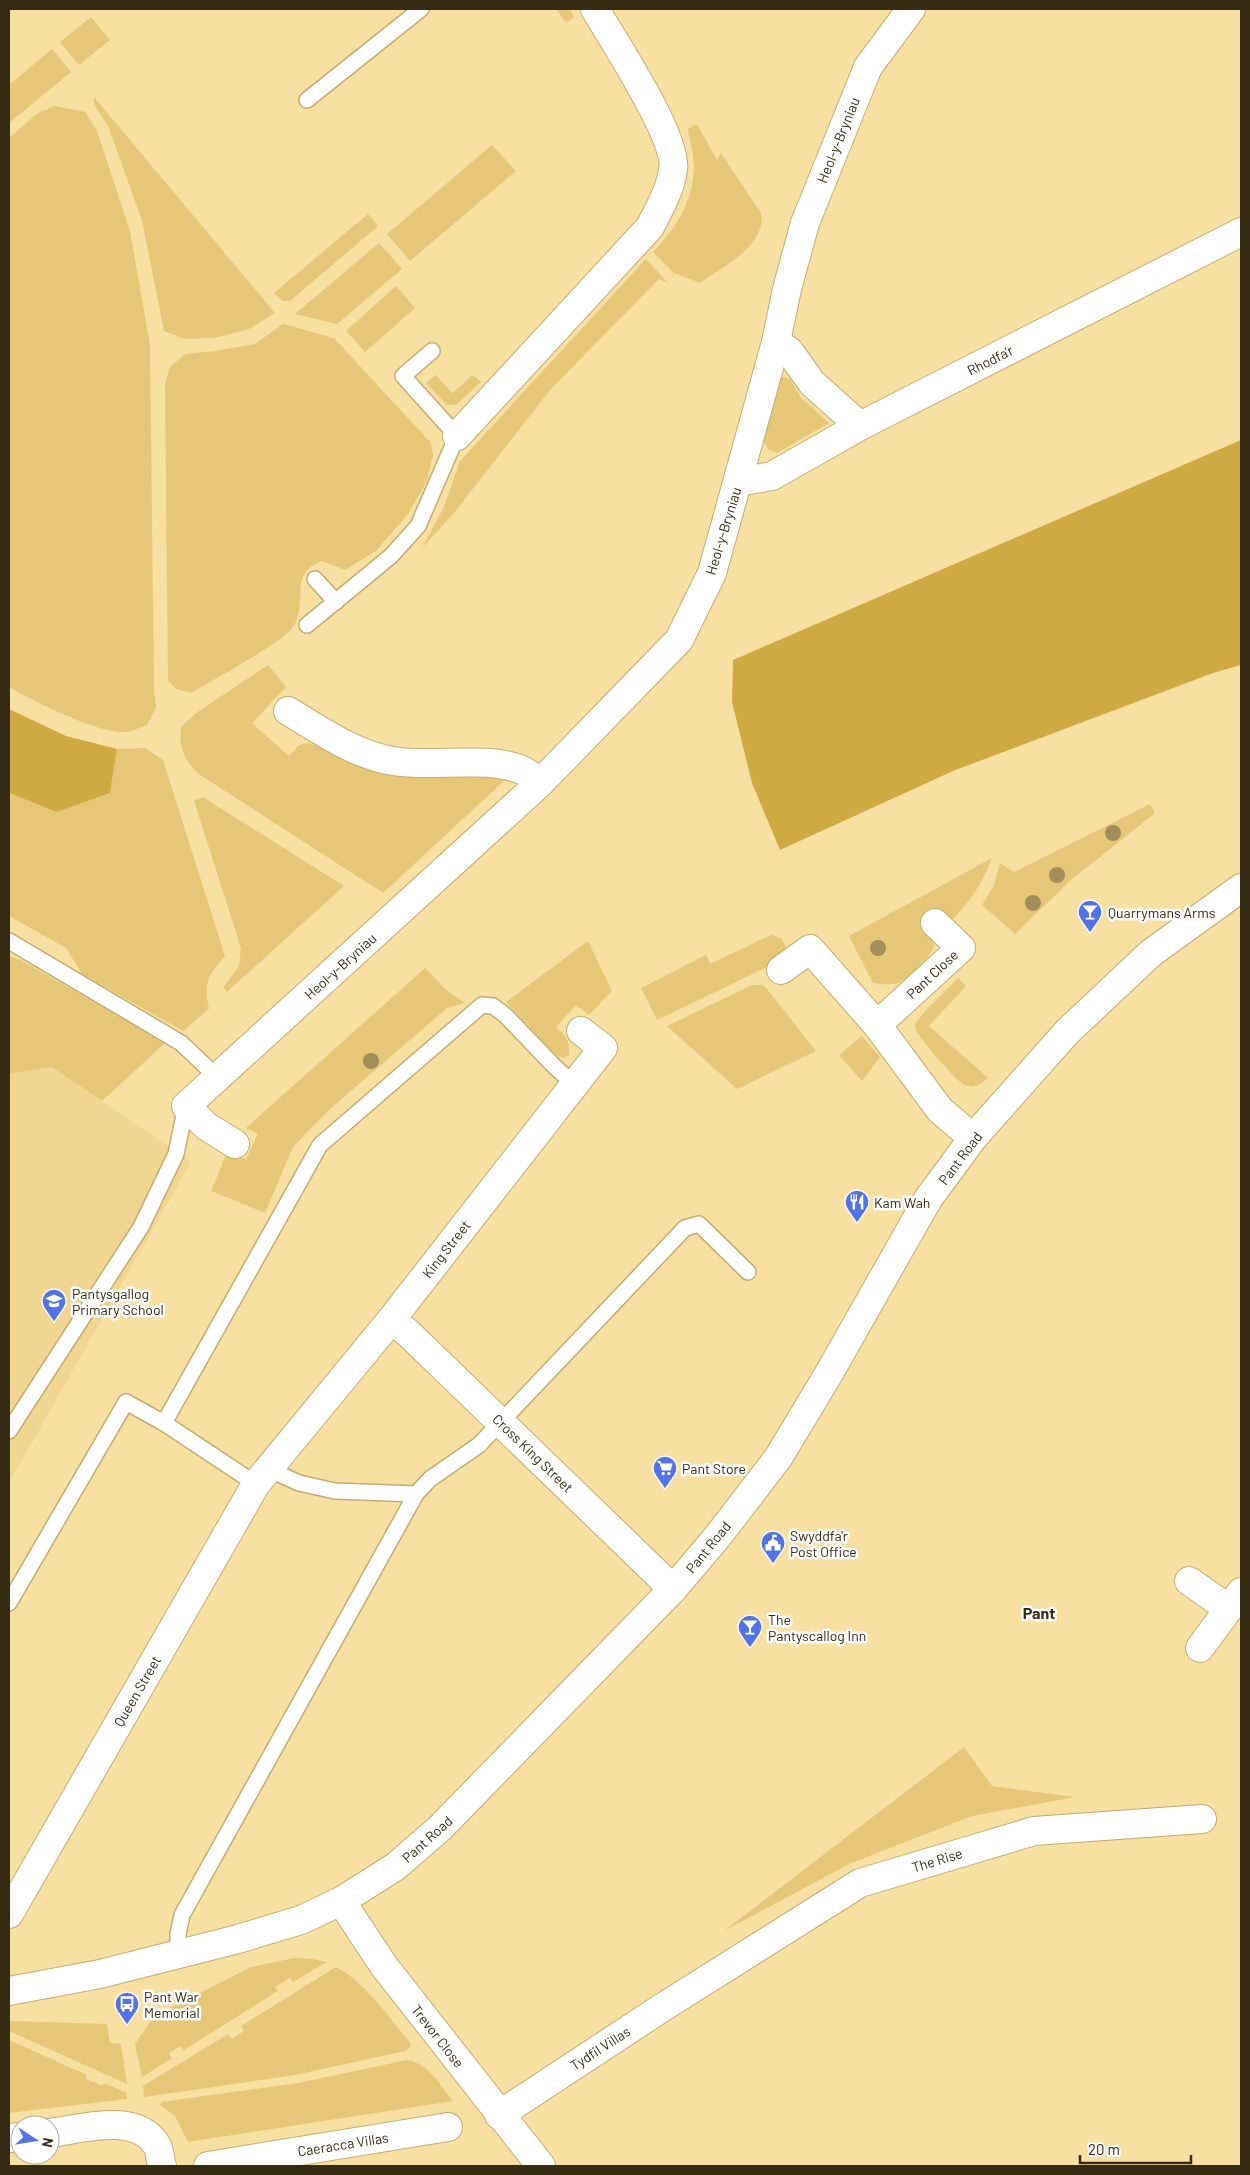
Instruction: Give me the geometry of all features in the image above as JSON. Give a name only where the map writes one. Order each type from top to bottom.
[{"type":"street","points":[[457,436],[650,227],[666,196],[674,169],[671,151],[663,126],[595,9]]},
{"type":"street","name":"Heol-y-Bryniau","points":[[186,1106],[540,784],[679,640],[712,573],[776,342],[787,289],[804,224],[868,67],[911,9]]},
{"type":"street","name":"Rhodfa'r","points":[[738,482],[772,476],[860,426],[1241,232]]},
{"type":"street","points":[[776,342],[790,352],[812,383],[860,426]]},
{"type":"street","points":[[288,711],[343,744],[393,761],[447,764],[498,763],[523,770],[540,784]]},
{"type":"street","name":"Pant Road","points":[[9,1991],[100,1974],[301,1920],[342,1901],[395,1867],[440,1828],[673,1589],[718,1536],[778,1458],[828,1375],[928,1199],[973,1138],[1067,1032],[1152,953],[1241,888]]},
{"type":"street","name":"Pant Close","points":[[877,1025],[961,948],[935,922]]},
{"type":"street","points":[[781,970],[810,949],[877,1025],[940,1110],[973,1138]]},
{"type":"street","name":"King Street","points":[[262,1476],[391,1320],[603,1048],[581,1031]]},
{"type":"street","points":[[186,1106],[206,1126],[235,1144]]},
{"type":"street","name":"Cross King Street","points":[[391,1320],[407,1332],[673,1589]]},
{"type":"street","name":"Queen Street","points":[[9,1914],[262,1476]]},
{"type":"street","points":[[1189,1581],[1235,1601],[1200,1648]]},
{"type":"street","name":"The Rise","points":[[701,1983],[860,1883],[1034,1831],[1202,1819]]},
{"type":"street","name":"Trevor Close","points":[[342,1901],[384,1966],[541,2166]]},
{"type":"street","name":"Tydfil Villas","points":[[500,2115],[701,1983]]},
{"type":"street","points":[[60,2132],[121,2124],[140,2130],[157,2144],[162,2166]]},
{"type":"street","name":"Caeracca Villas","points":[[208,2166],[448,2127]]},
{"type":"lane","points":[[307,100],[421,9]]},
{"type":"lane","points":[[307,625],[391,556],[418,526],[457,436],[403,376],[432,350]]},
{"type":"lane","points":[[315,579],[336,602]]},
{"type":"lane","points":[[9,941],[181,1043],[217,1077]]},
{"type":"lane","points":[[164,1423],[320,1145],[482,1005],[493,1006],[505,1015],[575,1085]]},
{"type":"lane","points":[[9,1431],[141,1227],[179,1146],[186,1106]]},
{"type":"lane","points":[[178,1954],[178,1934],[182,1915],[416,1494],[430,1479],[479,1445],[686,1228],[700,1224],[748,1272]]},
{"type":"lane","points":[[9,1603],[126,1402],[262,1476],[299,1482],[335,1491],[416,1494]]},
{"type":"shaded area","points":[[556,9],[570,9],[574,17],[566,23]]},
{"type":"shaded area","points":[[91,17],[110,40],[79,65],[60,42]]},
{"type":"shaded area","points":[[52,49],[71,72],[9,123],[9,85]]},
{"type":"shaded area","points":[[94,97],[275,313],[249,329],[215,338],[184,339],[164,331],[142,221],[109,128],[94,104]]},
{"type":"shaded area","points":[[55,106],[85,112],[97,131],[130,231],[150,345],[154,689],[156,707],[147,725],[128,732],[114,731],[84,723],[49,708],[9,687],[9,138],[38,113]]},
{"type":"shaded area","points":[[697,124],[717,160],[721,153],[761,213],[761,225],[750,245],[731,262],[700,283],[674,273],[653,252],[676,224],[687,203],[694,167],[688,129]]},
{"type":"shaded area","points":[[492,145],[516,171],[410,261],[387,234]]},
{"type":"shaded area","points":[[368,214],[378,226],[290,301],[282,301],[274,293]]},
{"type":"shaded area","points":[[379,243],[402,269],[337,324],[295,314]]},
{"type":"shaded area","points":[[646,259],[668,283],[659,279],[550,390],[454,513],[422,548],[444,507],[460,461]]},
{"type":"shaded area","points":[[396,286],[415,308],[365,352],[346,331]]},
{"type":"shaded area","points":[[283,324],[334,338],[431,443],[433,455],[427,481],[408,514],[376,551],[345,570],[322,561],[311,566],[302,580],[298,616],[294,626],[288,633],[230,671],[191,693],[176,689],[168,680],[165,384],[170,367],[185,354],[255,344]]},
{"type":"shaded area","points":[[436,375],[452,393],[473,375],[481,382],[456,405],[447,405],[426,383]]},
{"type":"shaded area","points":[[781,376],[790,379],[801,398],[829,423],[777,453],[768,449],[763,441]]},
{"type":"shaded area","points":[[1241,440],[1241,665],[1213,673],[953,771],[780,850],[752,783],[732,702],[733,660]]},
{"type":"shaded area","points":[[268,665],[286,687],[252,723],[289,756],[299,745],[309,743],[360,764],[398,774],[442,777],[489,774],[501,776],[505,780],[383,893],[197,773],[185,757],[181,747],[181,727],[196,713]]},
{"type":"shaded area","points":[[9,709],[66,736],[117,749],[110,793],[57,812],[9,793]]},
{"type":"shaded area","points":[[145,748],[163,760],[225,956],[208,980],[207,1000],[209,1009],[183,1031],[82,974],[66,948],[9,916],[9,793],[57,812],[110,793],[117,749]]},
{"type":"shaded area","points":[[203,797],[344,886],[227,992],[223,988],[239,966],[241,948],[194,801]]},
{"type":"shaded area","points":[[1150,804],[1155,813],[1070,881],[1015,934],[982,905],[994,885],[1000,863],[1014,872]]},
{"type":"shaded area","points":[[992,858],[975,892],[951,921],[938,908],[920,922],[934,945],[930,954],[920,965],[900,982],[890,984],[873,983],[849,936]]},
{"type":"shaded area","points":[[771,935],[781,938],[788,951],[767,967],[657,1020],[641,988],[706,955],[710,964]]},
{"type":"shaded area","points":[[588,941],[612,991],[589,1015],[576,1005],[556,1027],[568,1042],[569,1055],[564,1058],[556,1055],[506,1002]]},
{"type":"shaded area","points":[[9,956],[21,960],[165,1043],[102,1101],[52,1067],[9,1074]]},
{"type":"shaded area","points":[[425,968],[445,989],[465,1003],[447,1008],[329,1110],[293,1147],[265,1213],[211,1191],[227,1153],[246,1159],[258,1134],[246,1128]]},
{"type":"shaded area","points":[[958,978],[966,986],[929,1026],[988,1078],[976,1086],[967,1086],[956,1078],[916,1031],[915,1024],[926,1010]]},
{"type":"shaded area","points":[[752,985],[762,985],[767,989],[816,1051],[737,1089],[667,1026]]},
{"type":"shaded area","points":[[862,1036],[880,1057],[862,1081],[839,1055]]},
{"type":"shaded area","name":"Pantysgallog Primary School","points":[[52,1067],[191,1162],[9,1483],[9,1074]]},
{"type":"shaded area","points":[[964,1747],[992,1786],[1075,1797],[972,1816],[849,1864],[724,1931]]},
{"type":"shaded area","points":[[294,1958],[327,1962],[293,1982],[290,1978],[275,1987],[278,1991],[184,2050],[180,2046],[169,2053],[172,2058],[142,2077],[135,2044],[154,2016],[251,1967]]},
{"type":"shaded area","points":[[336,1967],[366,1990],[411,2044],[410,2048],[405,2051],[295,2075],[144,2097],[143,2086],[228,2034],[232,2039],[244,2031],[241,2026]]},
{"type":"shaded area","points":[[9,2021],[107,2024],[110,2043],[121,2044],[127,2084],[9,2031]]},
{"type":"shaded area","points":[[9,2040],[87,2075],[86,2079],[102,2086],[104,2083],[127,2093],[127,2099],[9,2113]]},
{"type":"shaded area","points":[[407,2060],[421,2065],[427,2070],[453,2101],[188,2142],[175,2116],[160,2105],[162,2102],[298,2083]]},
{"type":"place","name":"Quarrymans Arms","points":[[1090,933]]},
{"type":"place","name":"Kam Wah","points":[[857,1223]]},
{"type":"place","name":"Pantysgallog Primary School","points":[[54,1322]]},
{"type":"place","name":"Pant Store","points":[[665,1489]]},
{"type":"place","name":"Swyddfa'r Post Office","points":[[773,1564]]},
{"type":"place","name":"The Pantyscallog Inn","points":[[750,1648]]},
{"type":"place","name":"Pant War Memorial","points":[[127,2025]]},
{"type":"district","name":"Pant","points":[[1039,1612]]}]
